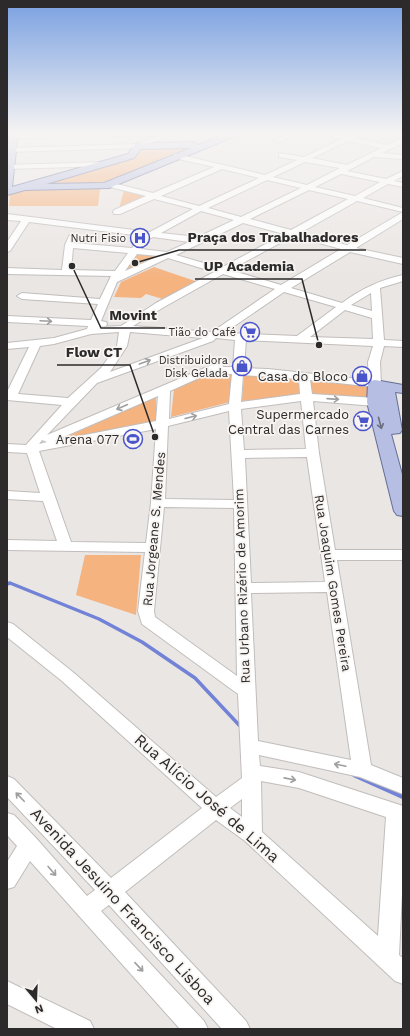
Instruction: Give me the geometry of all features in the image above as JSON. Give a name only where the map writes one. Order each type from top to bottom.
[{"type":"main road","points":[[7,192],[48,181]]},
{"type":"main road","points":[[39,184],[94,187],[115,181]]},
{"type":"main road","points":[[380,385],[403,389]]},
{"type":"main road","points":[[380,385],[389,404],[403,462]]},
{"type":"main road","points":[[389,404],[403,511]]},
{"type":"street","points":[[117,212],[187,181]]},
{"type":"street","points":[[7,346],[70,337],[92,327],[104,302],[143,239],[149,234],[257,181]]},
{"type":"street","points":[[283,181],[403,210]]},
{"type":"street","points":[[7,271],[66,272],[120,276],[169,255],[242,220],[317,181]]},
{"type":"street","points":[[32,446],[71,402],[105,370],[122,346],[126,328],[160,305],[355,199],[388,182],[403,185]]},
{"type":"street","points":[[109,184],[120,194],[152,196],[350,249],[403,261]]},
{"type":"street","points":[[116,230],[120,194]]},
{"type":"street","points":[[95,380],[209,339],[214,334],[282,289],[350,249],[403,215]]},
{"type":"street","points":[[7,217],[198,240]]},
{"type":"street","points":[[7,250],[12,234],[26,220]]},
{"type":"street","points":[[66,272],[68,245],[84,226]]},
{"type":"street","points":[[68,245],[136,250],[169,255],[377,316]]},
{"type":"street","points":[[300,340],[344,306],[375,287],[390,280],[403,278]]},
{"type":"street","points":[[32,446],[210,370],[239,364],[304,377],[380,385],[374,362],[379,343],[375,287]]},
{"type":"street","points":[[22,296],[104,302]]},
{"type":"street","points":[[7,319],[92,327],[126,328],[241,337],[403,344]]},
{"type":"street","name":"Rua Urbano Rizério de Amorim","points":[[241,337],[235,406],[240,504],[246,691],[250,746],[252,836]]},
{"type":"street","points":[[36,343],[9,396],[71,402]]},
{"type":"street","points":[[379,343],[395,351],[403,353]]},
{"type":"street","name":"Rua Joaquim Gomes Pereira","points":[[304,377],[313,453],[362,770]]},
{"type":"street","name":"Rua Jorgeane S. Mendes","points":[[164,389],[158,503],[146,611],[148,620],[246,691]]},
{"type":"street","points":[[11,448],[32,446],[162,424],[235,406],[306,397],[389,404]]},
{"type":"street","points":[[32,446],[66,547]]},
{"type":"street","points":[[237,454],[313,453]]},
{"type":"street","points":[[7,495],[49,497]]},
{"type":"street","points":[[158,503],[240,504]]},
{"type":"street","points":[[7,545],[153,548]]},
{"type":"street","points":[[329,555],[403,555]]},
{"type":"street","points":[[243,588],[334,587]]},
{"type":"street","name":"Rua Alício José de Lima","points":[[7,628],[68,677],[215,808],[252,836],[403,973]]},
{"type":"street","points":[[250,746],[362,770],[403,786]]},
{"type":"street","points":[[86,910],[215,808],[251,776],[299,780],[399,814],[388,959]]},
{"type":"street","name":"Avenida Jesuino Francisco Lisboa","points":[[7,784],[110,891],[238,1029]]},
{"type":"street","name":"Avenida Jesuino Francisco Lisboa","points":[[9,824],[29,844],[86,910],[196,1029]]},
{"type":"street","points":[[7,880],[29,844]]},
{"type":"street","points":[[7,992],[82,1029]]},
{"type":"shaded area","points":[[108,181],[99,185],[44,185],[42,182]]},
{"type":"shaded area","points":[[27,188],[100,189],[98,206],[9,206],[10,193]]},
{"type":"shaded area","points":[[124,190],[147,196],[119,209]]},
{"type":"shaded area","points":[[136,252],[158,254],[124,272]]},
{"type":"shaded area","points":[[154,267],[198,282],[166,300],[146,294],[141,298],[114,297],[121,282]]},
{"type":"shaded area","points":[[212,373],[233,374],[230,402],[171,417],[174,389]]},
{"type":"shaded area","points":[[244,374],[300,379],[300,396],[242,401]]},
{"type":"shaded area","points":[[307,381],[367,386],[369,397],[365,399],[314,396],[309,393]]},
{"type":"shaded area","points":[[156,396],[156,421],[53,443]]},
{"type":"shaded area","points":[[85,555],[141,555],[136,615],[76,595]]},
{"type":"waterway","points":[[7,584],[10,583],[99,619],[142,642],[195,678],[240,726]]},
{"type":"waterway","points":[[354,775],[403,797]]},
{"type":"place","name":"Nutri Fisio","points":[[140,238]]},
{"type":"place","name":"Praça dos Trabalhadores","points":[[135,263]]},
{"type":"place","name":"Movint","points":[[72,266]]},
{"type":"place","name":"Tião do Café","points":[[250,332]]},
{"type":"place","name":"UP Academia","points":[[319,345]]},
{"type":"place","name":"Distribuidora Disk Gelada","points":[[242,366]]},
{"type":"place","name":"Casa do Bloco","points":[[362,376]]},
{"type":"place","name":"Supermercado Central das Carnes","points":[[363,421]]},
{"type":"place","name":"Flow CT","points":[[155,437]]},
{"type":"place","name":"Arena 077","points":[[133,439]]}]
